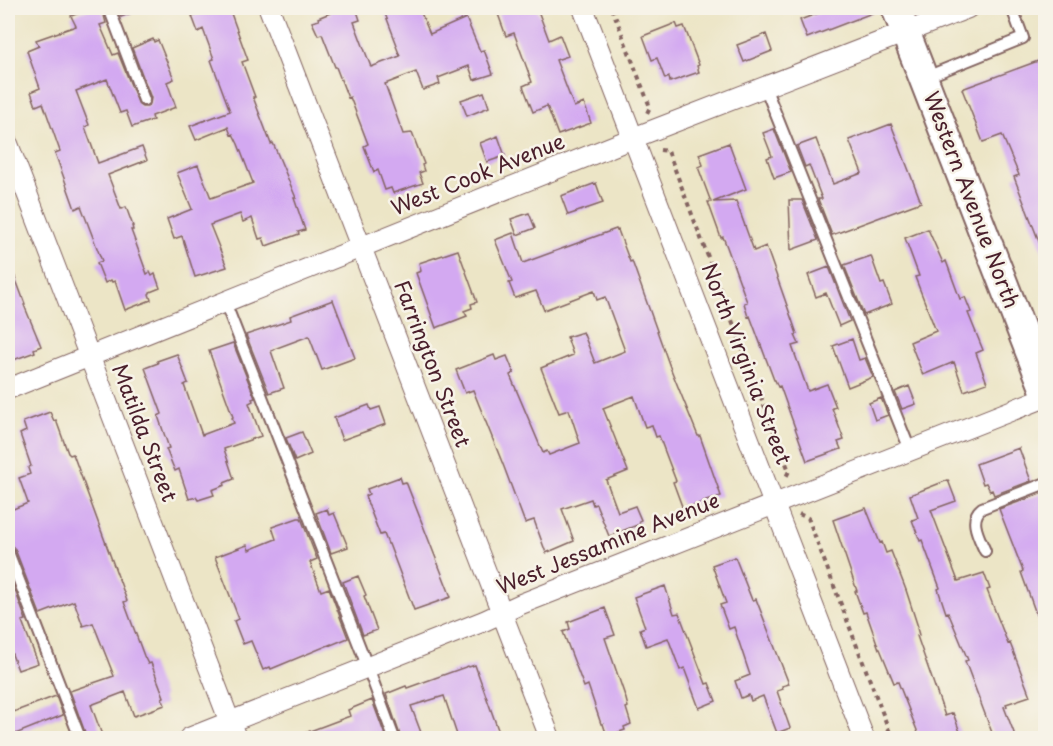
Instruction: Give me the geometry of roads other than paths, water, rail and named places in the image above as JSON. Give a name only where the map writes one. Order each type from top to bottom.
[{"type":"street","name":"Farrington Street","points":[[269,8],[550,738]]},
{"type":"street","name":"North Virginia Street","points":[[583,8],[864,738]]},
{"type":"street","name":"West Cook Avenue","points":[[8,389],[765,87],[901,20],[968,8]]},
{"type":"street","name":"Western Avenue North","points":[[901,20],[1044,387]]},
{"type":"street","name":"Matilda Street","points":[[8,144],[233,730]]},
{"type":"street","name":"West Jessamine Avenue","points":[[189,738],[233,730],[368,668],[502,612],[910,450],[1044,387]]},
{"type":"lane","points":[[109,8],[144,100]]},
{"type":"lane","points":[[924,78],[1023,38],[1012,8]]},
{"type":"lane","points":[[765,87],[910,450]]},
{"type":"lane","points":[[225,302],[394,738]]},
{"type":"lane","points":[[985,551],[975,522],[977,512],[1046,483]]},
{"type":"lane","points":[[8,552],[80,738]]}]
